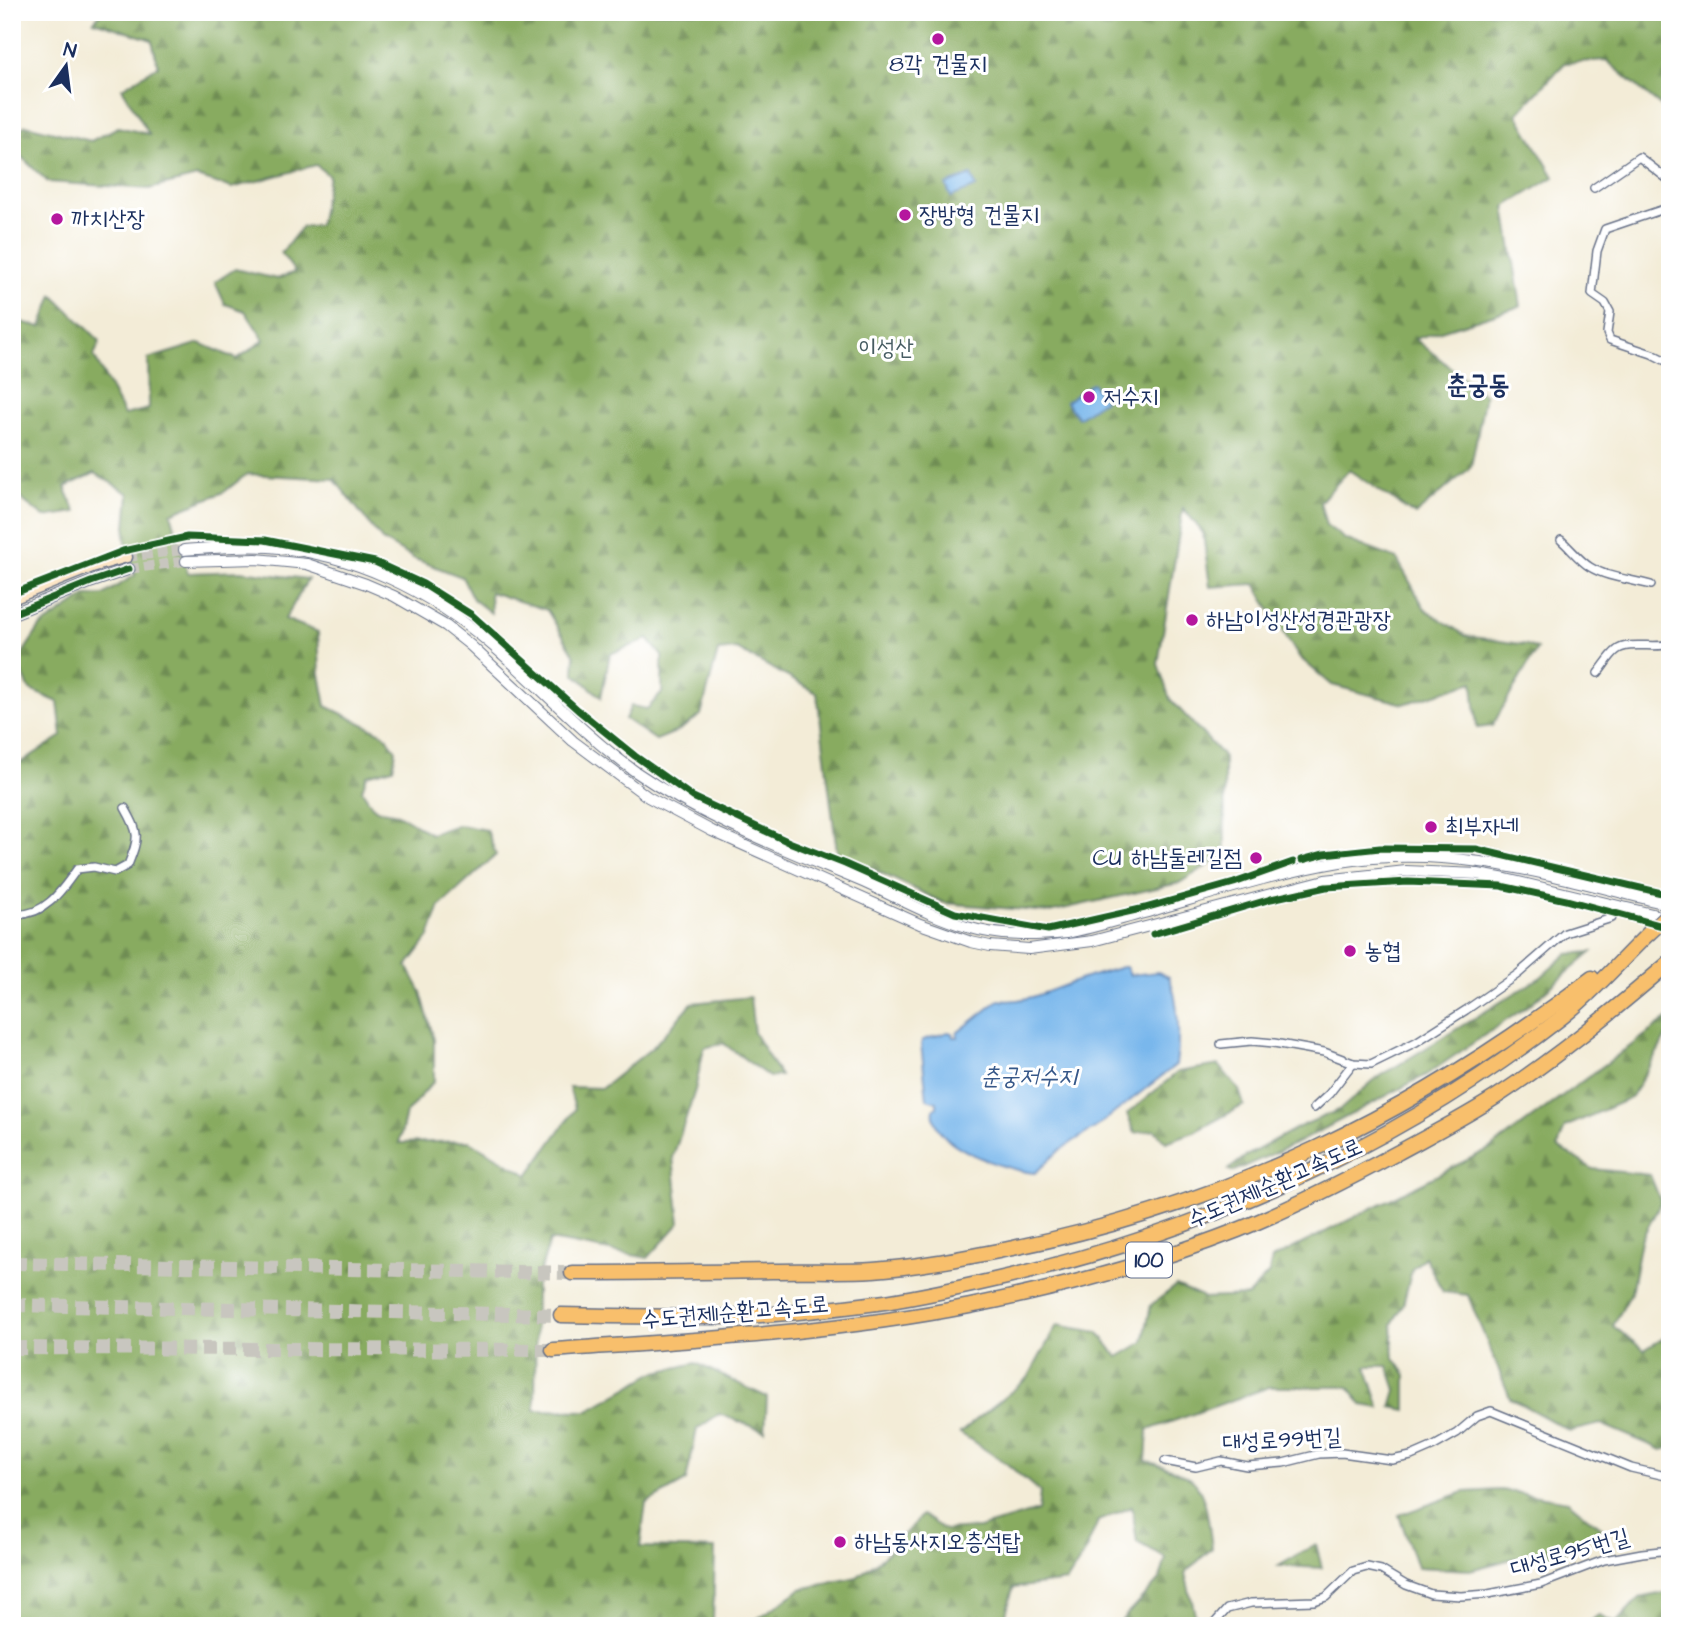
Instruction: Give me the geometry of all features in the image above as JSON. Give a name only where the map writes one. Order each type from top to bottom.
[{"type":"highway","name":"수도권제1순환고속도로","points":[[572,1273],[874,1270],[962,1258],[1071,1236],[1193,1200],[1287,1162],[1354,1131],[1450,1078],[1553,1008],[1670,916]]},
{"type":"highway","name":"수도권제1순환고속도로","points":[[561,1315],[719,1317],[877,1303],[1038,1270],[1203,1219],[1304,1174],[1393,1129],[1452,1094],[1564,1015],[1648,934]]},
{"type":"highway","name":"수도권제1순환고속도로","points":[[553,1350],[720,1338],[866,1322],[968,1306],[1067,1284],[1238,1230],[1334,1186],[1503,1093],[1616,1009],[1670,962]]},
{"type":"main road","points":[[12,599],[92,568],[128,563],[91,582],[12,614]]},
{"type":"street","points":[[1594,188],[1639,157],[1670,181]]},
{"type":"street","points":[[1670,207],[1605,229],[1600,237],[1592,294],[1605,303],[1610,312],[1607,333],[1610,340],[1653,354],[1670,363]]},
{"type":"street","points":[[1561,540],[1588,566],[1605,574],[1650,585]]},
{"type":"street","points":[[184,550],[253,547],[302,551],[358,566],[397,581],[462,621],[601,744],[664,789],[712,817],[968,928],[1029,936],[1077,931],[1297,872],[1367,859],[1480,861],[1529,869],[1670,905]]},
{"type":"street","points":[[186,561],[256,559],[307,565],[394,596],[446,626],[573,741],[648,797],[712,831],[810,875],[920,924],[971,942],[1029,949],[1092,941],[1325,880],[1406,871],[1479,874],[1539,885],[1670,916]]},
{"type":"street","points":[[1598,673],[1617,650],[1624,647],[1670,644]]},
{"type":"street","points":[[12,914],[21,915],[40,910],[53,899],[77,869],[94,867],[115,873],[128,865],[136,844],[137,829],[125,808]]},
{"type":"street","points":[[1221,1044],[1252,1041],[1274,1043],[1324,1052],[1353,1063],[1371,1064],[1416,1042],[1466,1010],[1518,974],[1565,933],[1612,918],[1616,905]]},
{"type":"street","points":[[1314,1108],[1336,1086],[1353,1063]]},
{"type":"street","name":"대성로99번길","points":[[1165,1461],[1196,1467],[1222,1461],[1247,1466],[1283,1463],[1319,1454],[1342,1453],[1392,1460],[1411,1456],[1434,1446],[1457,1433],[1477,1416],[1491,1411],[1631,1468],[1670,1477]]},
{"type":"street","name":"대성로95번길","points":[[1212,1626],[1227,1609],[1251,1603],[1314,1601],[1326,1597],[1353,1571],[1367,1567],[1381,1570],[1406,1585],[1431,1594],[1461,1596],[1541,1584],[1604,1560],[1670,1550]]},
{"type":"green space","name":"이성산","points":[[102,12],[1670,12],[1670,114],[1606,60],[1565,63],[1517,114],[1554,177],[1505,207],[1521,306],[1415,339],[1485,395],[1471,467],[1415,515],[1349,470],[1320,502],[1326,525],[1345,539],[1397,559],[1425,609],[1466,636],[1527,645],[1537,649],[1492,726],[1477,728],[1473,682],[1404,704],[1332,685],[1298,656],[1255,584],[1210,587],[1203,533],[1183,508],[1158,664],[1170,699],[1224,757],[1225,855],[1179,883],[1049,912],[944,903],[837,852],[817,693],[737,649],[718,651],[701,715],[678,731],[656,740],[625,719],[631,706],[647,709],[662,693],[662,656],[648,639],[610,654],[601,697],[574,673],[575,656],[547,610],[490,592],[491,613],[473,599],[462,577],[415,559],[382,540],[334,479],[247,474],[224,492],[171,513],[188,573],[241,571],[308,579],[285,619],[318,632],[320,674],[326,706],[384,734],[396,750],[393,768],[367,775],[362,790],[372,806],[377,810],[398,814],[431,834],[457,825],[487,830],[496,855],[440,906],[429,937],[407,966],[421,992],[434,1040],[434,1081],[406,1113],[399,1143],[469,1141],[528,1175],[575,1109],[569,1087],[602,1088],[653,1047],[692,1003],[750,997],[754,1033],[780,1076],[769,1077],[723,1043],[704,1048],[695,1090],[673,1157],[680,1223],[648,1258],[550,1240],[536,1285],[535,1410],[587,1411],[653,1373],[696,1363],[767,1397],[765,1431],[719,1414],[697,1429],[686,1481],[646,1503],[640,1547],[715,1549],[713,1622],[722,1626],[12,1626],[12,768],[62,736],[58,702],[30,690],[17,662],[40,627],[86,596],[103,595],[135,575],[125,538],[129,494],[95,473],[65,487],[76,512],[44,517],[12,492],[12,330],[22,322],[41,327],[53,295],[100,341],[94,356],[124,415],[149,409],[148,359],[200,343],[237,359],[264,340],[245,311],[225,304],[215,282],[235,269],[277,279],[295,272],[281,253],[302,227],[319,225],[329,176],[316,165],[232,188],[197,177],[149,189],[48,182],[12,148],[12,134],[26,125],[91,141],[118,127],[149,134],[122,88],[158,66],[152,40],[94,21]]},
{"type":"green space","points":[[1592,952],[1529,1005],[1426,1075],[1297,1143],[1232,1172],[1228,1170],[1246,1156],[1299,1127],[1341,1109],[1374,1080],[1541,977],[1567,954]]},
{"type":"green space","points":[[1670,1017],[1670,1030],[1631,1098],[1565,1127],[1558,1147],[1593,1169],[1650,1175],[1661,1202],[1641,1240],[1631,1293],[1613,1326],[1644,1350],[1670,1334],[1670,1448],[1662,1450],[1601,1424],[1570,1431],[1510,1398],[1468,1295],[1443,1292],[1425,1257],[1412,1269],[1403,1305],[1392,1324],[1394,1358],[1406,1375],[1406,1410],[1391,1407],[1396,1390],[1388,1366],[1366,1366],[1380,1408],[1362,1405],[1349,1387],[1269,1387],[1148,1430],[1146,1461],[1187,1476],[1196,1484],[1206,1507],[1212,1548],[1185,1573],[1198,1626],[1121,1626],[1122,1620],[1160,1579],[1166,1558],[1137,1542],[1132,1507],[1098,1521],[1085,1552],[1067,1581],[1013,1588],[1003,1626],[747,1626],[801,1589],[857,1577],[885,1555],[922,1515],[945,1530],[979,1528],[1038,1511],[1040,1492],[1007,1464],[960,1433],[1028,1378],[1057,1325],[1098,1332],[1118,1357],[1143,1342],[1151,1305],[1176,1286],[1204,1298],[1248,1296],[1269,1273],[1272,1259],[1491,1148]]},
{"type":"green space","points":[[1219,1065],[1239,1090],[1244,1105],[1194,1132],[1166,1142],[1155,1130],[1135,1133],[1127,1114],[1178,1072]]},
{"type":"green space","points":[[1501,1490],[1568,1501],[1602,1529],[1561,1554],[1519,1557],[1470,1570],[1417,1567],[1399,1515],[1464,1492]]},
{"type":"green space","points":[[1316,1544],[1322,1568],[1279,1566]]},
{"type":"green space","points":[[1670,1592],[1670,1626],[1583,1626],[1599,1615],[1616,1623],[1639,1598]]},
{"type":"water","points":[[971,175],[976,187],[951,197],[946,185]]},
{"type":"water","points":[[1092,383],[1104,400],[1078,418],[1066,402]]},
{"type":"water","name":"춘궁저수지","points":[[1126,967],[1130,975],[1158,972],[1169,977],[1178,1020],[1176,1065],[1095,1128],[1061,1149],[1035,1173],[1006,1167],[971,1154],[943,1134],[935,1122],[934,1109],[937,1102],[927,1099],[921,1044],[923,1040],[948,1032],[952,1033],[953,1037],[958,1037],[957,1033],[999,1000],[1027,998]]},
{"type":"tunnel","points":[[127,557],[184,550]]},
{"type":"tunnel","points":[[129,569],[186,561]]},
{"type":"tunnel","points":[[12,1263],[572,1273]]},
{"type":"tunnel","points":[[12,1305],[561,1315]]},
{"type":"tunnel","points":[[12,1348],[553,1350]]},
{"type":"cycle path","points":[[12,594],[123,551],[187,537],[265,540],[375,562],[423,584],[472,615],[578,710],[635,756],[693,797],[789,842],[955,913],[1048,930],[1145,908],[1234,883],[1293,862]]},
{"type":"cycle path","points":[[12,614],[129,569]]},
{"type":"cycle path","points":[[1302,860],[1324,854],[1380,848],[1476,849],[1670,895]]},
{"type":"cycle path","points":[[1153,934],[1271,899],[1326,887],[1408,882],[1501,886],[1670,928]]},
{"type":"place","name":"8각 건물지","points":[[938,39]]},
{"type":"place","name":"장방형 건물지","points":[[905,215]]},
{"type":"place","name":"까치산장","points":[[57,219]]},
{"type":"place","name":"저수지","points":[[1089,397]]},
{"type":"place","name":"하남이성산성경관광장","points":[[1192,620]]},
{"type":"place","name":"최부자네","points":[[1431,827]]},
{"type":"place","name":"CU 하남둘레길점","points":[[1256,858]]},
{"type":"place","name":"농협","points":[[1350,951]]},
{"type":"place","name":"하남동사지오층석탑","points":[[840,1542]]},
{"type":"district","name":"춘궁동","points":[[1478,385]]}]
